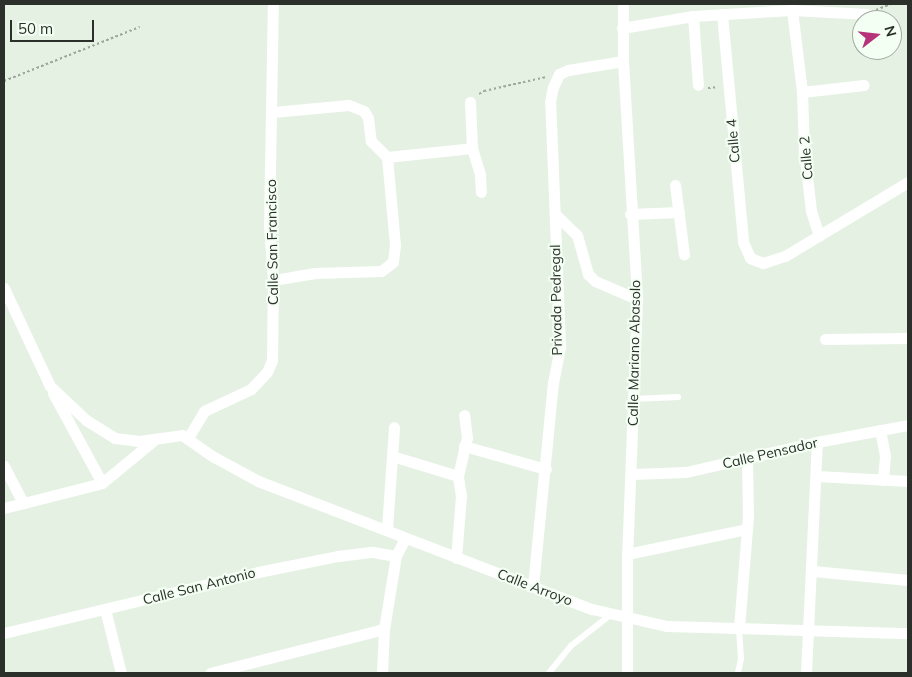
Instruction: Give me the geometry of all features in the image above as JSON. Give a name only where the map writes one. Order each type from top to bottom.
[{"type":"street","name":"Calle San Francisco","points":[[188,438],[204,411],[251,389],[267,372],[274,348],[273,280],[269,226],[273,112],[273,4]]},
{"type":"street","name":"Calle Mariano Abasolo","points":[[623,4],[622,61],[630,214],[637,299],[632,474],[627,554],[626,615],[628,673]]},
{"type":"street","points":[[622,28],[693,16],[722,14],[792,10],[852,13]]},
{"type":"street","name":"Calle 2","points":[[792,10],[802,92],[804,151],[811,211],[819,236]]},
{"type":"street","name":"Calle 4","points":[[722,14],[742,242],[746,253],[755,262],[785,256],[819,236]]},
{"type":"street","points":[[693,16],[698,85]]},
{"type":"street","points":[[559,74],[622,61]]},
{"type":"street","name":"Privada Pedregal","points":[[533,586],[553,383],[560,346],[550,102],[559,74]]},
{"type":"street","points":[[802,92],[864,85]]},
{"type":"street","points":[[470,102],[472,148],[480,176],[481,192]]},
{"type":"street","points":[[273,112],[357,107],[368,118],[370,141],[387,157],[395,245],[395,256],[390,267],[368,274],[315,273],[273,280]]},
{"type":"street","points":[[387,157],[472,148]]},
{"type":"street","points":[[819,236],[908,182]]},
{"type":"street","points":[[675,185],[684,254]]},
{"type":"street","points":[[630,214],[678,212]]},
{"type":"street","points":[[555,214],[577,235],[588,274],[595,281],[637,299]]},
{"type":"street","points":[[4,288],[50,386],[102,484]]},
{"type":"street","points":[[825,339],[908,338]]},
{"type":"street","points":[[50,386],[101,431],[128,440],[154,440],[176,434],[188,438]]},
{"type":"street","points":[[456,558],[461,496],[458,476],[467,438],[464,415]]},
{"type":"street","name":"Calle Pensador","points":[[632,474],[686,472],[817,442],[908,425]]},
{"type":"street","points":[[387,528],[394,427]]},
{"type":"street","points":[[880,430],[885,456],[883,480]]},
{"type":"street","name":"Calle Arroyo","points":[[188,438],[214,457],[258,481],[387,528],[405,538],[571,602],[667,626],[808,632],[908,633]]},
{"type":"street","points":[[4,508],[102,484],[154,440]]},
{"type":"street","points":[[806,673],[813,571],[817,442]]},
{"type":"street","points":[[464,446],[546,469]]},
{"type":"street","points":[[392,456],[458,476]]},
{"type":"street","points":[[739,628],[747,529],[747,458]]},
{"type":"street","points":[[4,466],[23,504]]},
{"type":"street","points":[[817,476],[908,481]]},
{"type":"street","points":[[627,554],[747,529]]},
{"type":"street","points":[[382,673],[384,629],[396,556],[405,538]]},
{"type":"street","name":"Calle San Antonio","points":[[4,633],[338,556],[372,552],[396,556]]},
{"type":"street","points":[[813,571],[908,580]]},
{"type":"street","points":[[105,609],[121,673]]},
{"type":"street","points":[[210,673],[384,629]]},
{"type":"lane","points":[[633,399],[678,396]]},
{"type":"lane","points":[[549,673],[571,646],[614,613]]},
{"type":"lane","points":[[738,673],[741,659],[739,628]]},
{"type":"path","points":[[877,10],[891,4]]},
{"type":"path","points":[[4,81],[140,27]]},
{"type":"path","points":[[470,102],[484,90],[559,74]]},
{"type":"path","points":[[698,85],[704,88],[728,86]]}]
